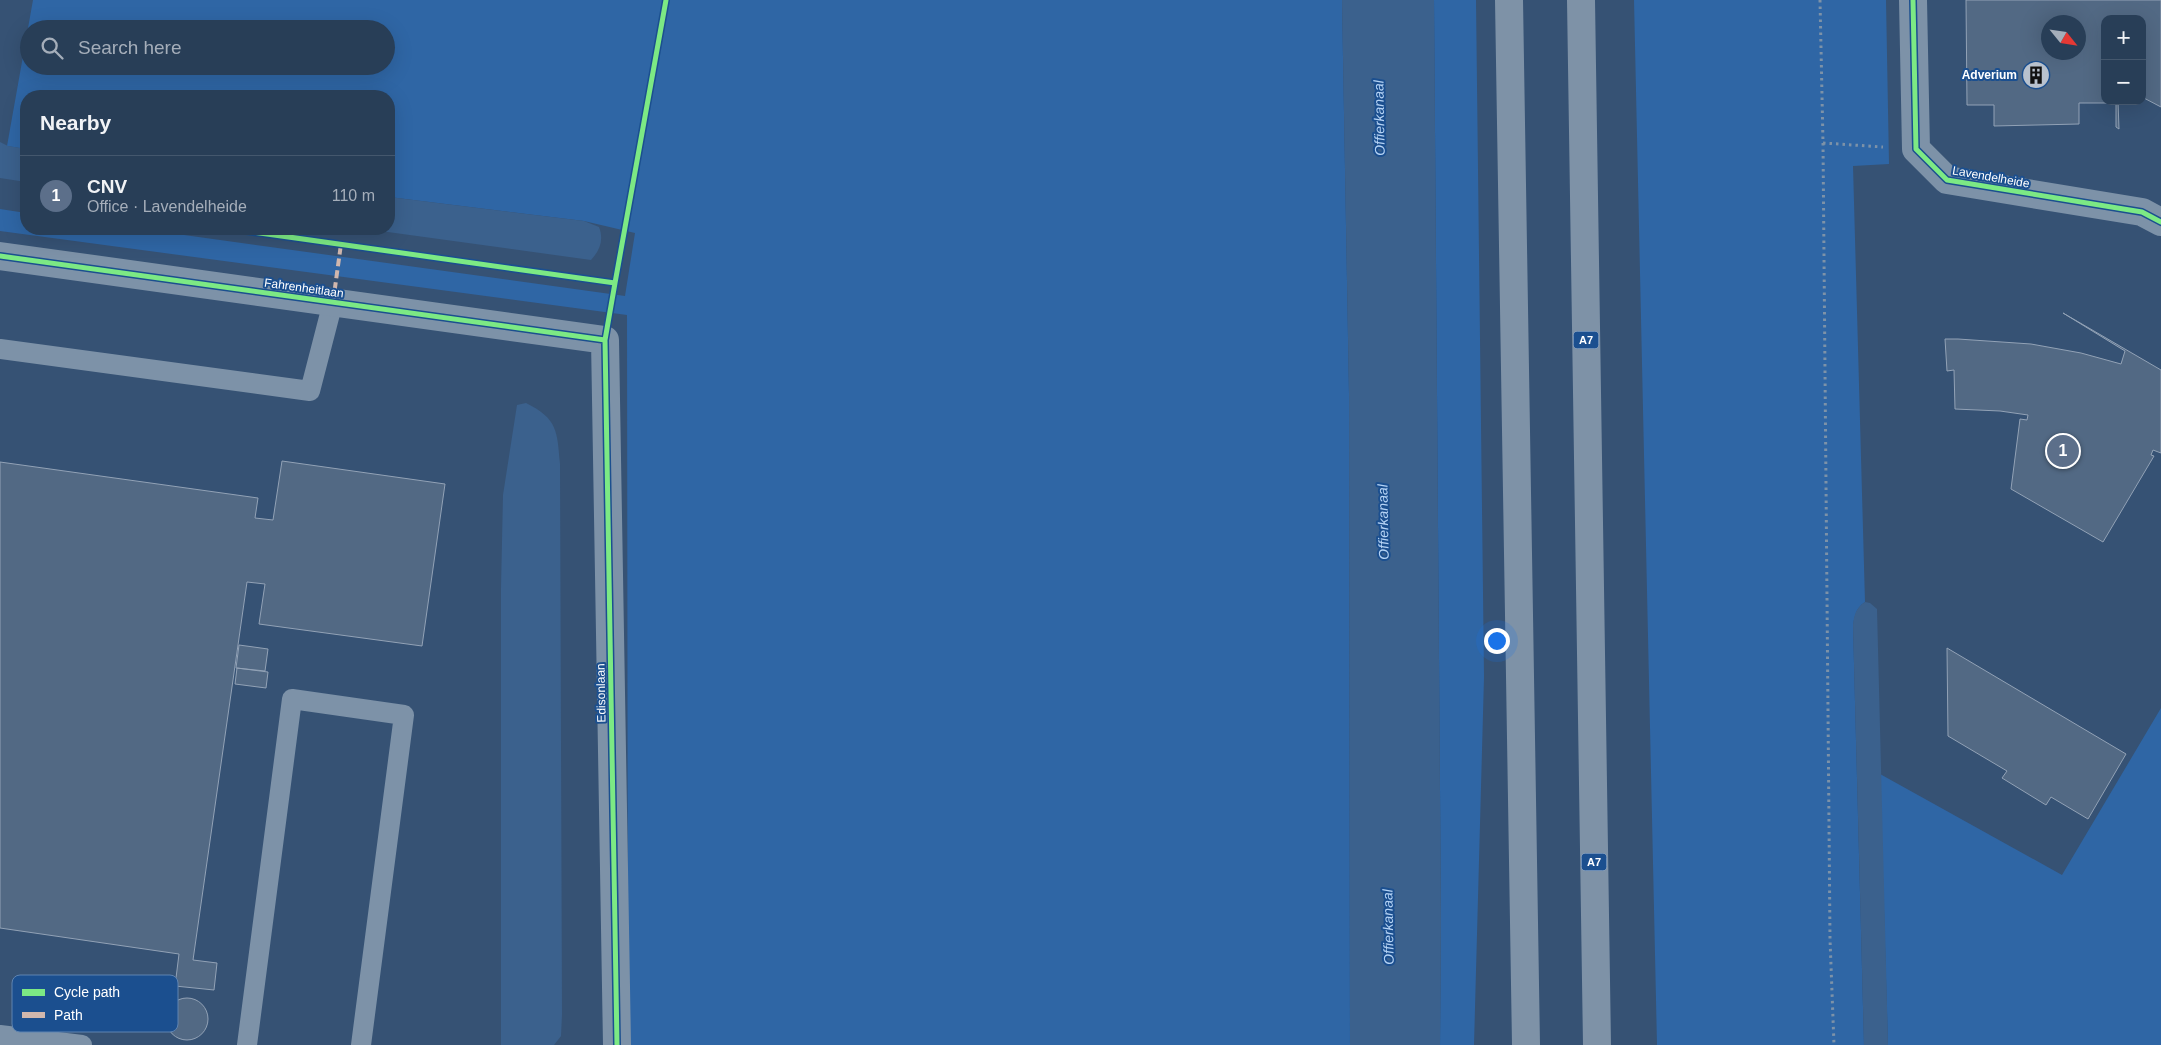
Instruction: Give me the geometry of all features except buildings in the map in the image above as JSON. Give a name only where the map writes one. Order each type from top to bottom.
[{"type":"highway","points":[[1509,0],[1526,1045]]},
{"type":"highway","name":"A7","points":[[1581,0],[1597,1045]]},
{"type":"street","points":[[1913,0],[1916,149]]},
{"type":"street","name":"Lavendelheide","points":[[1916,149],[1946,180],[2142,212],[2161,222]]},
{"type":"street","name":"Fahrenheitlaan","points":[[0,256],[605,340]]},
{"type":"street","name":"Edisonlaan","points":[[605,340],[618,1045]]},
{"type":"lane","points":[[0,349],[310,391],[333,302]]},
{"type":"lane","points":[[246,1045],[292,699],[404,715],[361,1045]]},
{"type":"lane","points":[[0,1035],[82,1045]]},
{"type":"path","points":[[1820,0],[1830,919],[1834,1045]]},
{"type":"path","points":[[1823,143],[1916,149]]},
{"type":"shaded area","points":[[33,0],[1342,0],[1349,393],[1350,1045],[628,1045],[627,315],[30,235],[184,235],[625,296],[635,233],[584,221],[395,198],[395,90],[20,90],[20,148],[7,146],[20,73],[20,75],[395,75],[395,20],[29,20]]},
{"type":"shaded area","points":[[1434,0],[1476,0],[1484,677],[1474,1045],[1440,1045],[1441,922]]},
{"type":"shaded area","points":[[1634,0],[1886,0],[1889,164],[1853,166],[1865,602],[1858,609],[1853,625],[1864,1045],[1657,1045]]},
{"type":"shaded area","points":[[0,209],[20,212],[20,234],[0,231]]},
{"type":"shaded area","points":[[2161,708],[2161,1045],[1888,1045],[1880,774],[2062,875]]},
{"type":"water","name":"Offierkanaal","points":[[1342,0],[1434,0],[1441,922],[1440,1045],[1350,1045],[1349,393]]},
{"type":"water","points":[[0,142],[8,146],[20,148],[20,181],[0,178]]},
{"type":"water","points":[[395,198],[584,221],[599,227],[601,236],[600,245],[591,260],[395,233]]},
{"type":"water","points":[[526,403],[544,415],[554,427],[560,464],[562,1014],[561,1036],[554,1045],[501,1045],[501,588],[503,495],[517,405]]},
{"type":"water","points":[[1865,602],[1870,603],[1877,609],[1888,1045],[1864,1045],[1853,625],[1856,612]]},
{"type":"marked path","points":[[333,302],[341,244]]},
{"type":"cycle path","points":[[275,235],[615,283],[666,0]]},
{"type":"cycle path","points":[[1913,0],[1916,149],[1947,180],[2142,212],[2161,222]]},
{"type":"cycle path","points":[[0,256],[605,340]]},
{"type":"cycle path","points":[[615,283],[605,340],[617,1045]]},
{"type":"place","name":"Adverium","points":[[2036,75]]},
{"type":"place","name":"CNV","points":[[2063,451]]}]
